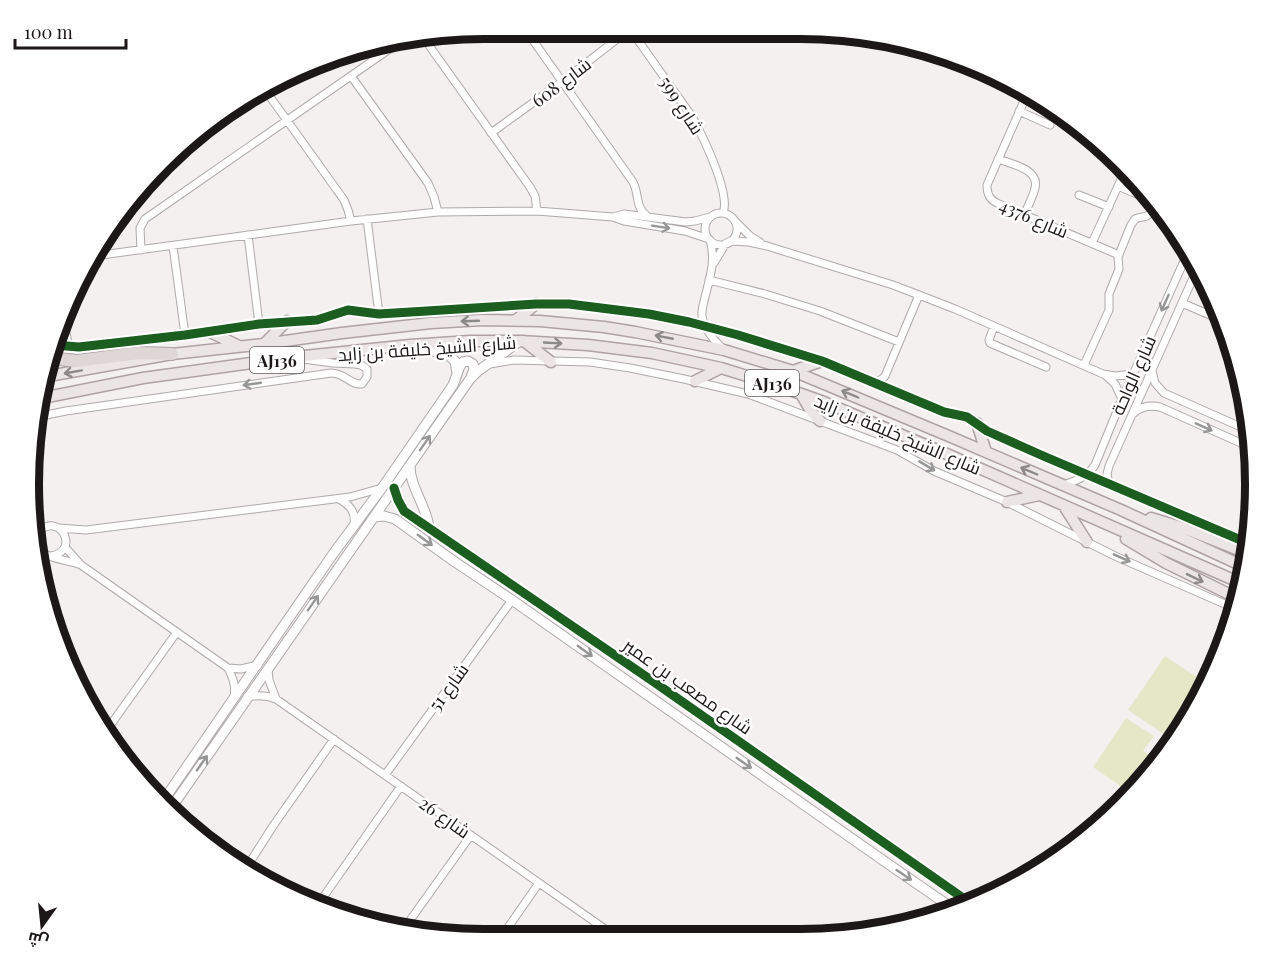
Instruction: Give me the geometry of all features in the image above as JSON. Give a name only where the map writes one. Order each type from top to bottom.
[{"type":"highway","points":[[57,359],[76,361],[139,353],[172,354]]},
{"type":"main road","points":[[516,320],[536,304]]},
{"type":"main road","name":"شارع الشيخ خليفة بن زايد","points":[[53,375],[172,354],[406,325],[516,320],[604,327],[666,337],[724,350],[793,371],[1122,510],[1237,563]]},
{"type":"main road","points":[[264,344],[288,321]]},
{"type":"main road","points":[[210,332],[239,346]]},
{"type":"main road","name":"شارع الشيخ خليفة بن زايد","points":[[48,397],[143,378],[295,357],[410,345],[471,341],[522,341],[620,348],[721,368],[801,394],[947,454],[1234,580]]},
{"type":"main road","points":[[522,341],[551,362]]},
{"type":"main road","points":[[793,371],[822,361]]},
{"type":"main road","points":[[695,381],[721,368]]},
{"type":"main road","points":[[801,394],[820,421]]},
{"type":"main road","points":[[976,423],[986,452]]},
{"type":"main road","points":[[1008,502],[1039,495]]},
{"type":"main road","points":[[1064,506],[1087,542]]},
{"type":"main road","points":[[1122,510],[1184,528],[1240,550]]},
{"type":"main road","points":[[1109,526],[1166,563],[1231,595]]},
{"type":"street","points":[[532,39],[633,182],[637,190],[637,200],[634,208],[628,214]]},
{"type":"street","name":"شارع 608","points":[[491,133],[617,39]]},
{"type":"street","name":"شارع 599","points":[[637,39],[693,118],[711,155],[725,203],[723,213]]},
{"type":"street","points":[[427,43],[534,192],[537,211]]},
{"type":"street","points":[[141,250],[140,228],[145,219],[390,50]]},
{"type":"street","points":[[351,76],[428,183],[438,212]]},
{"type":"street","points":[[269,95],[344,200],[351,221]]},
{"type":"street","name":"شارع 4376","points":[[1025,100],[987,185],[989,197],[1024,215],[1119,255]]},
{"type":"street","points":[[1019,111],[1050,125]]},
{"type":"street","points":[[998,159],[1028,170],[1035,178],[1035,188],[1024,215]]},
{"type":"street","points":[[1092,243],[1122,177]]},
{"type":"street","points":[[1118,186],[1138,195]]},
{"type":"street","name":"شارع 599","points":[[721,187],[729,201],[735,221]]},
{"type":"street","points":[[1079,195],[1109,207]]},
{"type":"street","points":[[637,200],[648,217]]},
{"type":"street","points":[[103,255],[351,221],[438,212],[537,211],[613,217],[624,221],[685,231],[718,244],[749,242],[767,246],[893,285],[1103,374],[1115,384],[1122,399]]},
{"type":"street","points":[[1084,365],[1109,310],[1109,294],[1119,269],[1119,255],[1132,222],[1138,218],[1144,218],[1151,211]]},
{"type":"street","points":[[613,217],[628,214],[686,222],[723,213],[728,214],[750,236],[767,246]]},
{"type":"street","points":[[710,217],[706,230],[713,252],[712,265],[702,312],[705,326],[712,338],[724,350]]},
{"type":"street","points":[[367,219],[379,314]]},
{"type":"street","points":[[712,265],[718,254],[736,235],[735,221]]},
{"type":"street","points":[[248,235],[259,324]]},
{"type":"street","points":[[173,246],[185,335]]},
{"type":"street","name":"شارع الواحة","points":[[1086,475],[1095,465],[1184,261]]},
{"type":"street","name":"شارع الواحة","points":[[1108,484],[1108,470],[1193,277]]},
{"type":"street","points":[[709,280],[811,308],[899,342]]},
{"type":"street","points":[[874,383],[885,376],[920,295]]},
{"type":"street","points":[[1182,303],[1212,316]]},
{"type":"street","points":[[61,346],[185,335],[259,324],[322,319],[348,310],[379,314],[536,304],[570,304],[610,308],[689,322],[822,361],[944,412],[967,417],[987,431],[1241,540]]},
{"type":"street","points":[[689,322],[702,312]]},
{"type":"street","points":[[994,326],[990,343],[1046,367]]},
{"type":"street","points":[[66,333],[69,347]]},
{"type":"street","points":[[174,804],[470,379],[478,370],[522,341]]},
{"type":"street","points":[[410,345],[448,356],[455,361],[457,373]]},
{"type":"street","points":[[45,415],[332,373],[342,374],[357,384],[362,384],[367,377],[367,369],[361,365],[295,357]]},
{"type":"street","points":[[488,365],[507,360],[590,362],[695,381],[748,394],[897,450],[934,471],[1008,502],[1087,542],[1228,605]]},
{"type":"street","points":[[166,796],[333,554],[453,386],[463,362],[471,362],[474,366],[470,379]]},
{"type":"street","points":[[1152,370],[1155,383],[1164,393],[1241,427]]},
{"type":"street","points":[[1103,374],[1121,376],[1133,374]]},
{"type":"street","points":[[1173,412],[1173,405],[1178,400]]},
{"type":"street","points":[[1132,415],[1148,406],[1160,407],[1243,444]]},
{"type":"street","points":[[1109,431],[1113,439],[1117,440],[1122,437]]},
{"type":"street","points":[[410,466],[412,479],[429,527]]},
{"type":"street","points":[[1062,485],[1086,475]]},
{"type":"street","points":[[42,529],[48,526],[86,530],[339,499],[382,488]]},
{"type":"street","points":[[394,488],[404,511]]},
{"type":"street","points":[[339,499],[351,507],[354,517],[353,527]]},
{"type":"street","points":[[374,517],[384,516],[395,519],[396,511],[404,511]]},
{"type":"street","name":"شارع مصعب بن عمير","points":[[404,511],[663,688],[963,898]]},
{"type":"street","name":"شارع مصعب بن عمير","points":[[395,519],[946,904]]},
{"type":"street","points":[[59,528],[65,537],[65,545],[81,565],[228,668],[235,687],[233,701]]},
{"type":"street","points":[[51,556],[61,553],[65,545],[86,530]]},
{"type":"street","points":[[45,555],[81,565]]},
{"type":"street","name":"شارع 51","points":[[385,775],[512,600]]},
{"type":"street","points":[[110,725],[177,632]]},
{"type":"street","points":[[228,668],[241,669],[258,665]]},
{"type":"street","points":[[268,667],[269,680],[276,699]]},
{"type":"street","points":[[247,697],[262,696],[276,699]]},
{"type":"street","name":"شارع 26","points":[[276,699],[539,883],[598,929]]},
{"type":"street","points":[[249,862],[334,739]]},
{"type":"street","points":[[322,898],[401,786]]},
{"type":"street","points":[[408,922],[471,835]]},
{"type":"street","points":[[507,929],[539,883]]},
{"type":"green space","points":[[1165,656],[1200,679],[1166,736],[1128,710]]},
{"type":"green space","points":[[1126,718],[1154,736],[1143,751],[1151,757],[1124,789],[1093,767]]},
{"type":"cycle path","points":[[62,346],[79,347],[259,324],[317,320],[348,310],[379,314],[569,304],[649,314],[738,335],[822,361],[944,412],[967,417],[987,431],[1241,540]]},
{"type":"cycle path","points":[[394,488],[404,511],[963,898]]}]
